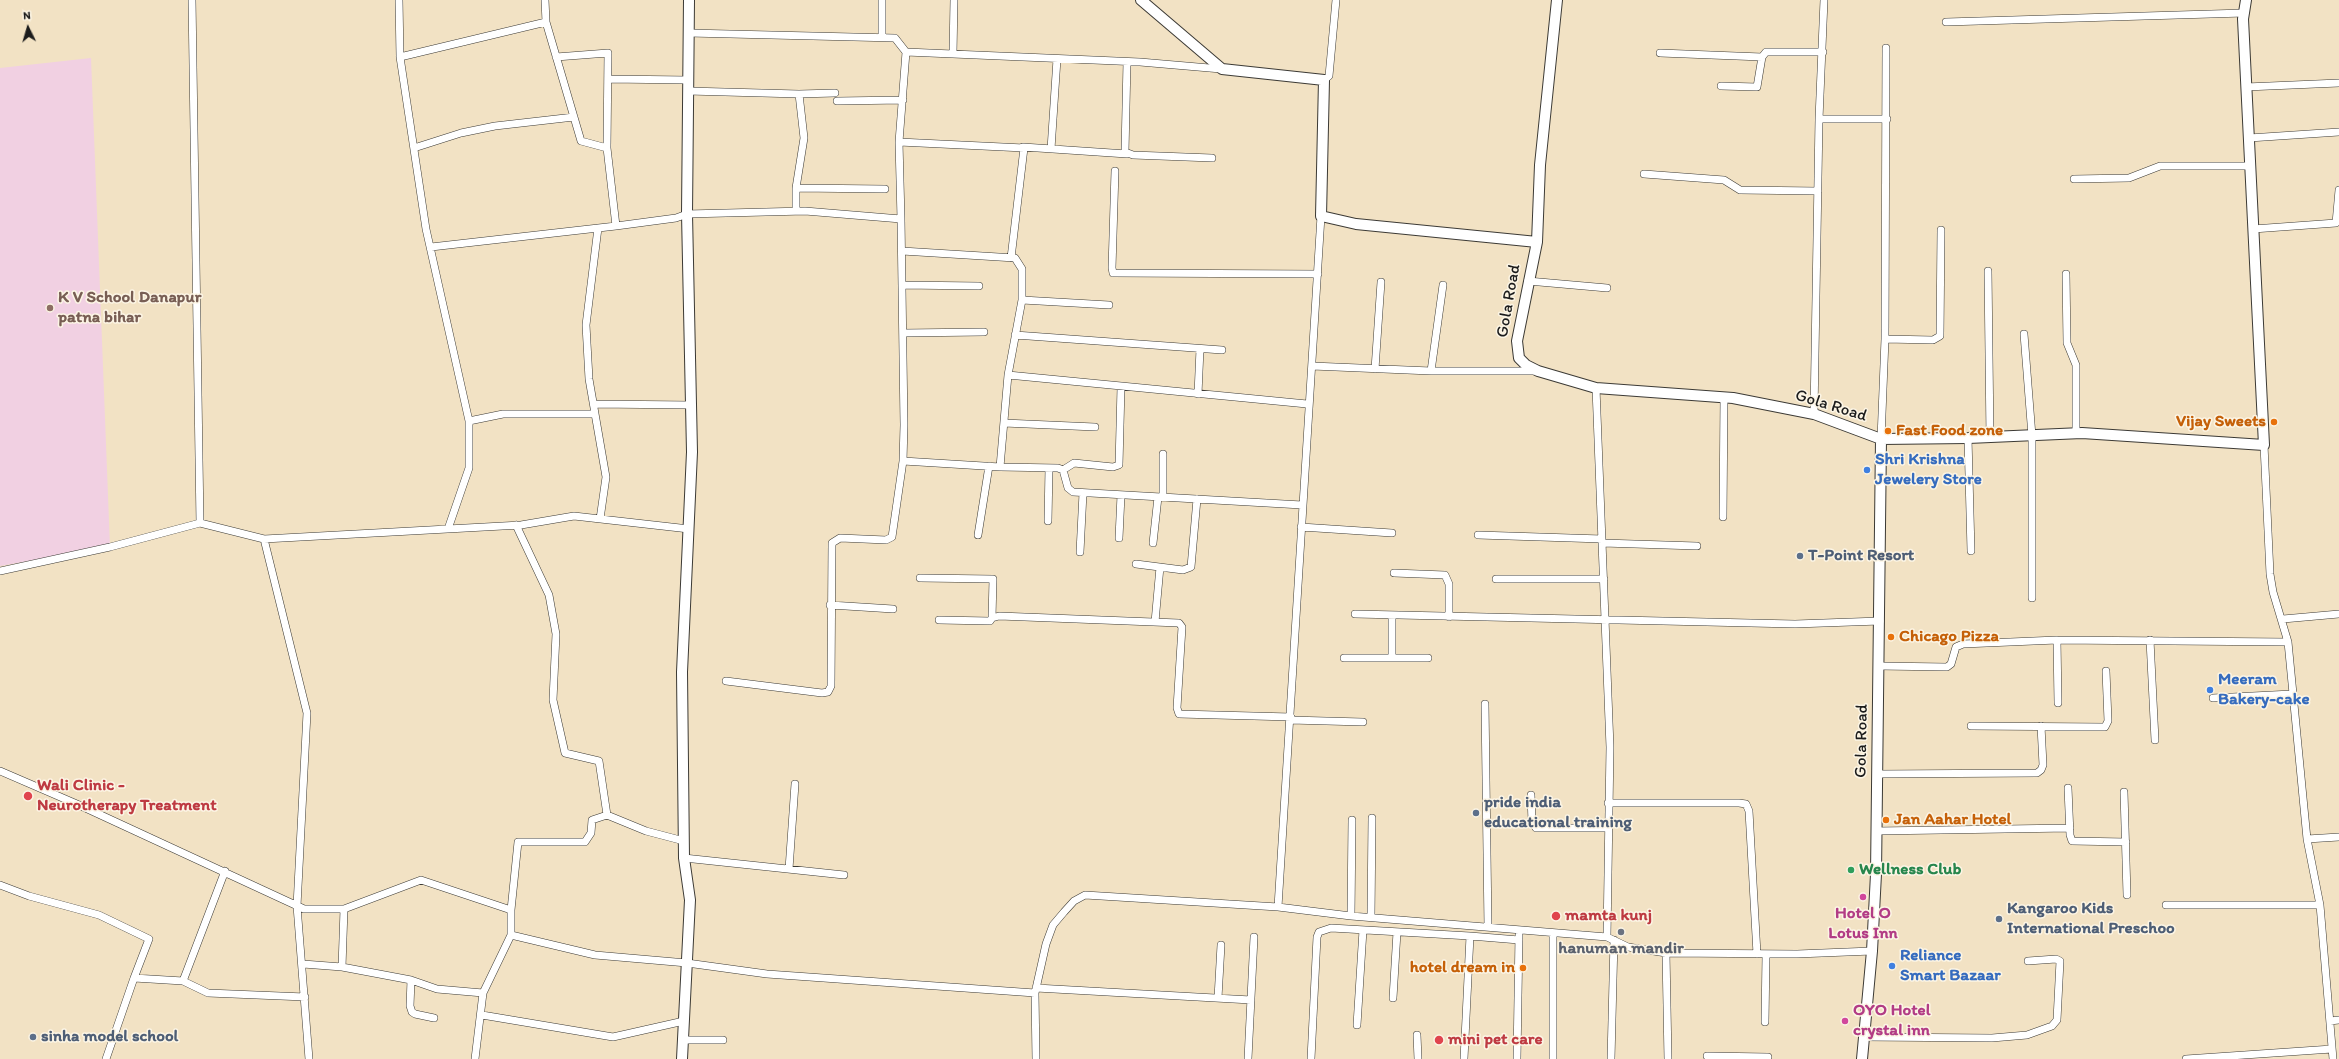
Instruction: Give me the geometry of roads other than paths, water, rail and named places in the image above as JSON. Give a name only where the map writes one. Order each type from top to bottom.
[{"type":"street","points":[[192,0],[200,523]]},
{"type":"street","points":[[399,0],[400,58],[430,247],[469,421],[469,468],[448,529]]},
{"type":"street","points":[[545,0],[546,22],[581,142],[607,148]]},
{"type":"street","points":[[682,1059],[690,900],[684,858],[682,672],[689,529],[691,405],[687,214],[689,0]]},
{"type":"street","points":[[882,0],[882,37]]},
{"type":"street","points":[[953,54],[954,0]]},
{"type":"street","points":[[1141,0],[1222,69]]},
{"type":"street","points":[[906,52],[1127,62],[1222,69],[1324,80],[1329,76],[1336,0]]},
{"type":"street","name":"Gola Road","points":[[1557,0],[1540,165],[1537,242],[1528,281],[1517,349],[1519,358],[1526,365],[1538,371],[1596,388],[1724,397],[1814,414],[1881,439],[1880,666],[1877,831],[1872,950],[1862,1059]]},
{"type":"street","points":[[1814,414],[1819,119],[1824,0]]},
{"type":"street","points":[[2246,0],[2244,13],[2246,87],[2270,574],[2273,592],[2283,619],[2288,642],[2307,839],[2320,905],[2333,1059]]},
{"type":"street","points":[[1946,22],[2244,13]]},
{"type":"street","points":[[400,58],[546,22]]},
{"type":"street","points":[[689,33],[895,38],[906,52],[899,142],[902,218],[902,461],[892,538],[886,540],[840,538],[832,543],[830,605],[831,686],[828,692],[822,693],[726,681]]},
{"type":"street","points":[[1886,48],[1887,119],[1885,339],[1881,439],[1990,438],[2076,434],[2264,445]]},
{"type":"street","points":[[1721,86],[1757,87],[1762,57],[1768,51],[1823,52]]},
{"type":"street","points":[[556,57],[608,53],[607,148],[616,226]]},
{"type":"street","points":[[1660,53],[1762,57]]},
{"type":"street","points":[[1051,149],[1057,59]]},
{"type":"street","points":[[1127,62],[1124,149],[1127,154]]},
{"type":"street","points":[[608,79],[688,80]]},
{"type":"street","points":[[1278,907],[1308,404],[1318,274],[1321,216],[1324,80]]},
{"type":"street","points":[[2246,87],[2339,83]]},
{"type":"street","points":[[688,91],[799,94],[835,93]]},
{"type":"street","points":[[796,211],[796,188],[804,138],[799,94]]},
{"type":"street","points":[[837,101],[903,100]]},
{"type":"street","points":[[414,148],[461,133],[495,126],[574,117]]},
{"type":"street","points":[[1819,119],[1887,119]]},
{"type":"street","points":[[2249,138],[2339,132]]},
{"type":"street","points":[[899,142],[1023,147],[1212,158]]},
{"type":"street","points":[[1011,258],[1025,152],[1023,147]]},
{"type":"street","points":[[2074,179],[2128,178],[2154,167],[2250,166]]},
{"type":"street","points":[[1115,171],[1113,273],[1318,274]]},
{"type":"street","points":[[1644,174],[1724,180],[1740,190],[1818,191]]},
{"type":"street","points":[[796,188],[885,189]]},
{"type":"street","points":[[2253,229],[2337,223],[2339,190]]},
{"type":"street","points":[[430,247],[616,226],[676,218],[687,214],[796,211],[902,218]]},
{"type":"street","points":[[1321,216],[1356,224],[1537,242]]},
{"type":"street","points":[[598,228],[586,326],[589,379],[606,477],[600,519]]},
{"type":"street","points":[[1885,339],[1933,340],[1940,336],[1941,230]]},
{"type":"street","points":[[902,251],[1015,258],[1022,269],[1022,300],[1008,375],[1000,467]]},
{"type":"street","points":[[1988,271],[1990,438]]},
{"type":"street","points":[[2066,274],[2067,343],[2076,365],[2076,434]]},
{"type":"street","points":[[1528,281],[1607,288]]},
{"type":"street","points":[[1375,369],[1381,282]]},
{"type":"street","points":[[1431,371],[1443,284]]},
{"type":"street","points":[[902,285],[979,286]]},
{"type":"street","points":[[1022,300],[1109,306]]},
{"type":"street","points":[[903,333],[984,332]]},
{"type":"street","points":[[2024,334],[2032,436],[2032,598]]},
{"type":"street","points":[[1015,335],[1222,350]]},
{"type":"street","points":[[1198,394],[1200,349]]},
{"type":"street","points":[[1312,366],[1431,371],[1538,371]]},
{"type":"street","points":[[1008,375],[1308,404]]},
{"type":"street","points":[[902,461],[1063,470],[1074,463],[1113,467],[1119,465],[1121,387]]},
{"type":"street","points":[[1596,388],[1610,747],[1607,937]]},
{"type":"street","points":[[1723,517],[1724,397]]},
{"type":"street","points":[[594,404],[691,405]]},
{"type":"street","points":[[469,421],[503,414],[595,414]]},
{"type":"street","points":[[1004,423],[1095,427]]},
{"type":"street","points":[[1968,438],[1971,551]]},
{"type":"street","points":[[1153,543],[1160,497],[1163,454]]},
{"type":"street","points":[[978,535],[989,466]]},
{"type":"street","points":[[1048,468],[1048,520]]},
{"type":"street","points":[[1063,470],[1069,490],[1083,493],[1302,505]]},
{"type":"street","points":[[1080,552],[1083,493]]},
{"type":"street","points":[[1119,538],[1121,495]]},
{"type":"street","points":[[1136,564],[1186,570],[1192,566],[1197,499]]},
{"type":"street","points":[[0,571],[110,547],[200,523],[264,539],[516,525],[574,516],[689,529]]},
{"type":"street","points":[[516,525],[549,595],[556,634],[553,700],[564,753],[599,761],[607,815]]},
{"type":"street","points":[[1301,527],[1392,533]]},
{"type":"street","points":[[1478,535],[1697,546]]},
{"type":"street","points":[[264,539],[307,713],[297,906],[309,1059]]},
{"type":"street","points":[[1155,622],[1160,567]]},
{"type":"street","points":[[1394,573],[1445,575],[1449,584],[1450,617]]},
{"type":"street","points":[[920,578],[993,578],[992,618]]},
{"type":"street","points":[[1496,579],[1604,579]]},
{"type":"street","points":[[830,605],[893,609]]},
{"type":"street","points":[[1355,614],[1795,624],[1880,621]]},
{"type":"street","points":[[2283,619],[2339,614]]},
{"type":"street","points":[[1392,615],[1392,658]]},
{"type":"street","points":[[939,620],[990,621],[992,618],[1179,623],[1182,625],[1177,708],[1179,714],[1364,722]]},
{"type":"street","points":[[1880,666],[1947,667],[1951,664],[1955,648],[1960,645],[2057,640],[2288,642]]},
{"type":"street","points":[[2057,640],[2058,703]]},
{"type":"street","points":[[2150,640],[2155,740]]},
{"type":"street","points":[[1344,658],[1428,658]]},
{"type":"street","points":[[1971,726],[2106,727],[2108,721],[2106,671]]},
{"type":"street","points":[[2213,698],[2292,694]]},
{"type":"street","points":[[1485,704],[1488,927]]},
{"type":"street","points":[[1878,774],[2037,773],[2041,770],[2043,765],[2041,726]]},
{"type":"street","points":[[0,771],[79,805],[304,909],[344,909],[421,880],[511,910]]},
{"type":"street","points":[[789,869],[795,784]]},
{"type":"street","points":[[2068,788],[2071,840],[2075,842],[2126,842]]},
{"type":"street","points":[[2124,792],[2127,895]]},
{"type":"street","points":[[1531,795],[1532,822],[1536,828],[1608,828]]},
{"type":"street","points":[[1608,803],[1746,804],[1749,812],[1757,954]]},
{"type":"street","points":[[475,1059],[482,1016],[483,993],[511,935],[511,910],[518,842],[585,842],[591,833],[592,820],[607,815],[646,831],[684,840]]},
{"type":"street","points":[[1371,917],[1372,818]]},
{"type":"street","points":[[1351,916],[1352,820]]},
{"type":"street","points":[[1877,831],[2070,828]]},
{"type":"street","points":[[2307,839],[2339,837]]},
{"type":"street","points":[[684,858],[844,875]]},
{"type":"street","points":[[183,981],[224,872]]},
{"type":"street","points":[[0,885],[29,896],[99,915],[149,939],[106,1059]]},
{"type":"street","points":[[1036,1059],[1035,990],[1046,944],[1053,925],[1074,901],[1085,895],[1098,894],[1278,907],[1351,916],[1488,927],[1553,934],[1607,937],[1628,947],[1666,953],[1766,955],[1872,950]]},
{"type":"street","points":[[2166,905],[2320,905]]},
{"type":"street","points":[[342,967],[344,909]]},
{"type":"street","points":[[1311,1059],[1318,934],[1322,930],[1331,928],[1519,940]]},
{"type":"street","points":[[1357,1025],[1363,930]]},
{"type":"street","points":[[1517,1059],[1520,930]]},
{"type":"street","points":[[1393,998],[1397,932]]},
{"type":"street","points":[[1553,934],[1553,1059]]},
{"type":"street","points":[[511,935],[595,955],[687,963],[767,974],[1035,990],[1250,1000]]},
{"type":"street","points":[[1248,1059],[1254,936]]},
{"type":"street","points":[[1464,1059],[1470,936]]},
{"type":"street","points":[[1611,1059],[1614,940]]},
{"type":"street","points":[[1218,998],[1221,945]]},
{"type":"street","points":[[1666,953],[1668,1059]]},
{"type":"street","points":[[1765,1022],[1766,955]]},
{"type":"street","points":[[1864,1037],[1992,1038],[2027,1035],[2052,1026],[2057,1020],[2060,960],[2028,961]]},
{"type":"street","points":[[302,964],[342,967],[410,980],[437,989],[483,993]]},
{"type":"street","points":[[134,978],[183,981],[208,993],[305,997]]},
{"type":"street","points":[[410,980],[410,1006],[412,1012],[434,1018]]},
{"type":"street","points":[[482,1016],[612,1037],[684,1021]]},
{"type":"street","points":[[2330,1021],[2339,1020]]},
{"type":"street","points":[[1418,1035],[1418,1059]]},
{"type":"street","points":[[684,1040],[723,1040]]},
{"type":"street","points":[[2186,1059],[2332,1049]]},
{"type":"street","points":[[1708,1056],[1738,1058],[1768,1057]]},
{"type":"place","name":"K V School Danapur patna bihar","points":[[50,308]]},
{"type":"place","name":"Vijay Sweets","points":[[2274,422]]},
{"type":"place","name":"Fast Food zone","points":[[1888,431]]},
{"type":"place","name":"Shri Krishna Jewelery Store","points":[[1867,470]]},
{"type":"place","name":"T-Point Resort","points":[[1800,556]]},
{"type":"place","name":"Chicago Pizza","points":[[1891,637]]},
{"type":"place","name":"Meeram Bakery-cake","points":[[2210,690]]},
{"type":"place","name":"Wali Clinic - Neurotherapy Treatment","points":[[28,796]]},
{"type":"place","name":"pride india educational training","points":[[1476,813]]},
{"type":"place","name":"Jan Aahar Hotel","points":[[1886,820]]},
{"type":"place","name":"Wellness Club","points":[[1851,870]]},
{"type":"place","name":"Hotel O Lotus Inn","points":[[1863,897]]},
{"type":"place","name":"mamta kunj","points":[[1556,916]]},
{"type":"place","name":"Kangaroo Kids International Preschoo","points":[[1999,919]]},
{"type":"place","name":"hanuman mandir","points":[[1621,932]]},
{"type":"place","name":"Reliance Smart Bazaar","points":[[1892,966]]},
{"type":"place","name":"hotel dream in","points":[[1523,968]]},
{"type":"place","name":"OYO Hotel crystal inn","points":[[1845,1021]]},
{"type":"place","name":"sinha model school","points":[[33,1037]]},
{"type":"place","name":"mini pet care","points":[[1439,1040]]}]
